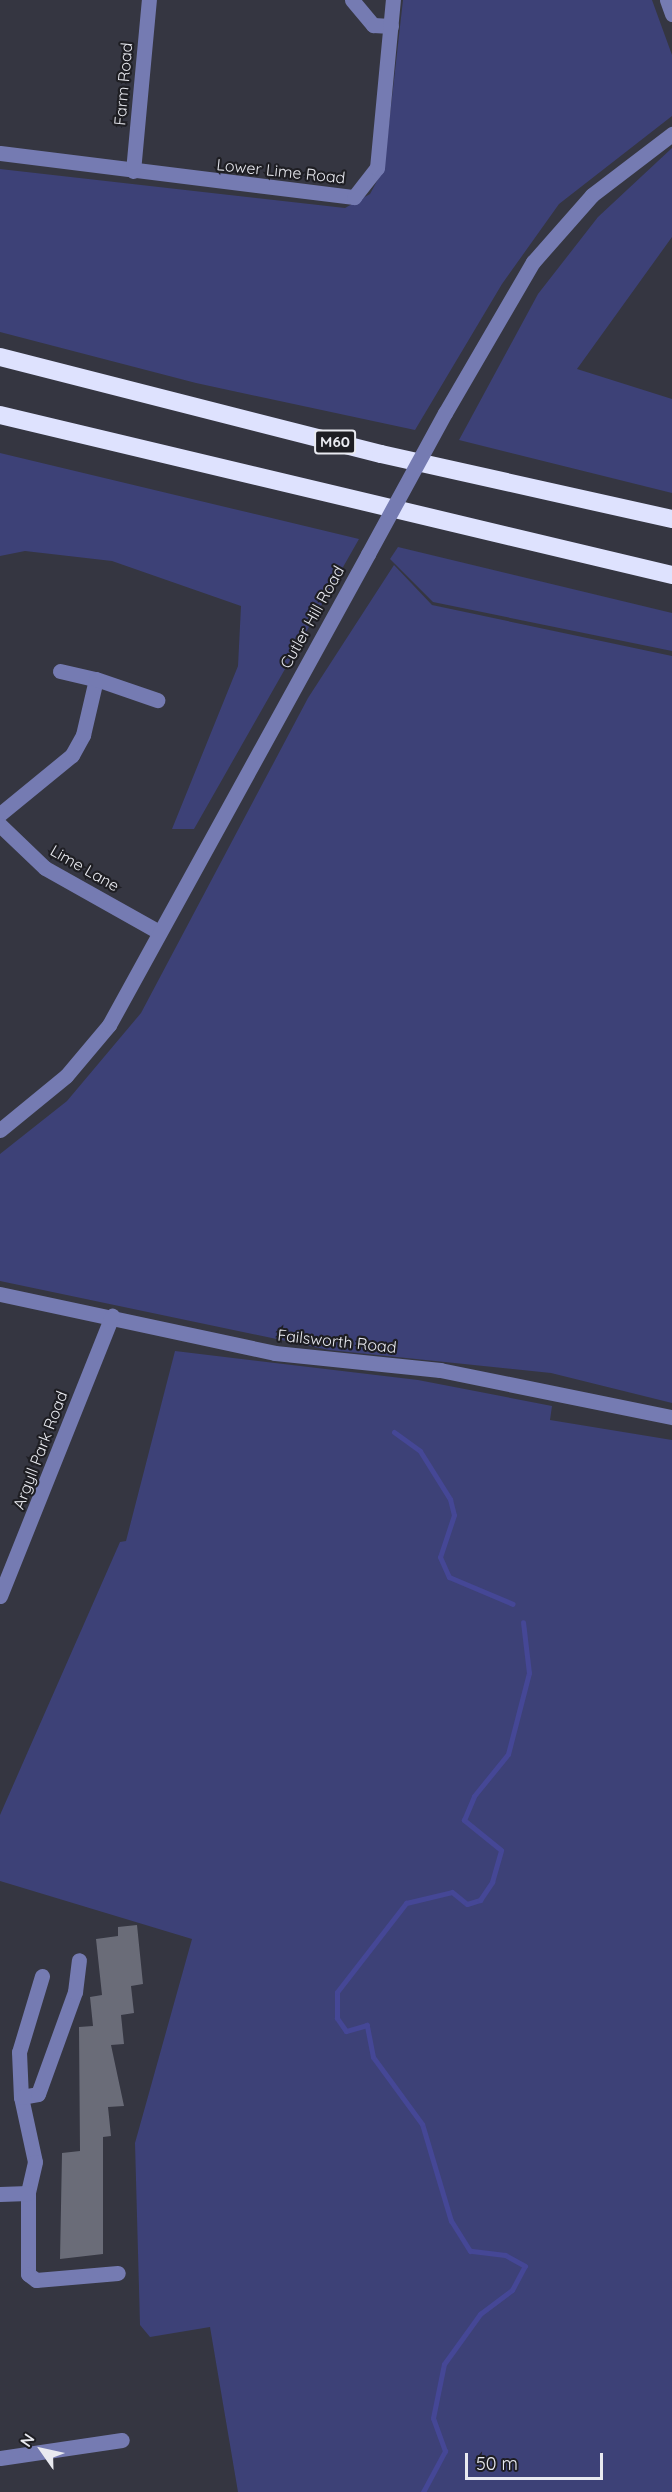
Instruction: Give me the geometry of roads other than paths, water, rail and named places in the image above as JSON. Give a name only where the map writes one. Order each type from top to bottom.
[{"type":"highway","name":"M60","points":[[0,357],[381,454],[672,519]]},
{"type":"highway","points":[[0,416],[672,575]]},
{"type":"street","name":"Farm Road","points":[[133,171],[149,0]]},
{"type":"street","points":[[352,0],[373,25],[391,26]]},
{"type":"street","name":"Lower Lime Road","points":[[0,153],[354,197],[377,168],[393,0]]},
{"type":"street","points":[[667,0],[672,14]]},
{"type":"street","name":"Cutler Hill Road","points":[[0,1130],[91,1050],[159,932],[445,413],[533,262],[592,195],[672,134]]},
{"type":"street","points":[[60,671],[96,679],[157,700]]},
{"type":"street","points":[[0,814],[72,755],[83,735],[96,679]]},
{"type":"street","name":"Lime Lane","points":[[0,825],[45,868],[159,932]]},
{"type":"street","name":"Failsworth Road","points":[[0,1294],[112,1316],[275,1353],[440,1370],[672,1417]]},
{"type":"street","name":"Argyll Park Road","points":[[0,1596],[112,1316]]},
{"type":"street","points":[[21,2097],[38,2094],[75,1992],[80,1960]]},
{"type":"street","points":[[42,1976],[20,2052],[21,2097],[34,2162],[28,2193],[28,2274],[36,2280],[118,2273]]},
{"type":"street","points":[[0,2194],[28,2193]]},
{"type":"street","points":[[0,2458],[122,2440]]},
{"type":"waterway","points":[[394,1432],[420,1451],[450,1499],[454,1515],[440,1557],[449,1577],[513,1604]]},
{"type":"waterway","points":[[423,2492],[445,2451],[433,2418],[444,2364],[480,2314],[512,2290],[525,2266],[505,2255],[470,2251],[451,2221],[422,2124],[373,2057],[367,2025],[346,2031],[337,2018],[337,1992],[406,1903],[452,1892],[467,1904],[480,1900],[492,1882],[501,1850],[464,1820],[474,1796],[508,1754],[529,1673],[523,1622]]}]
